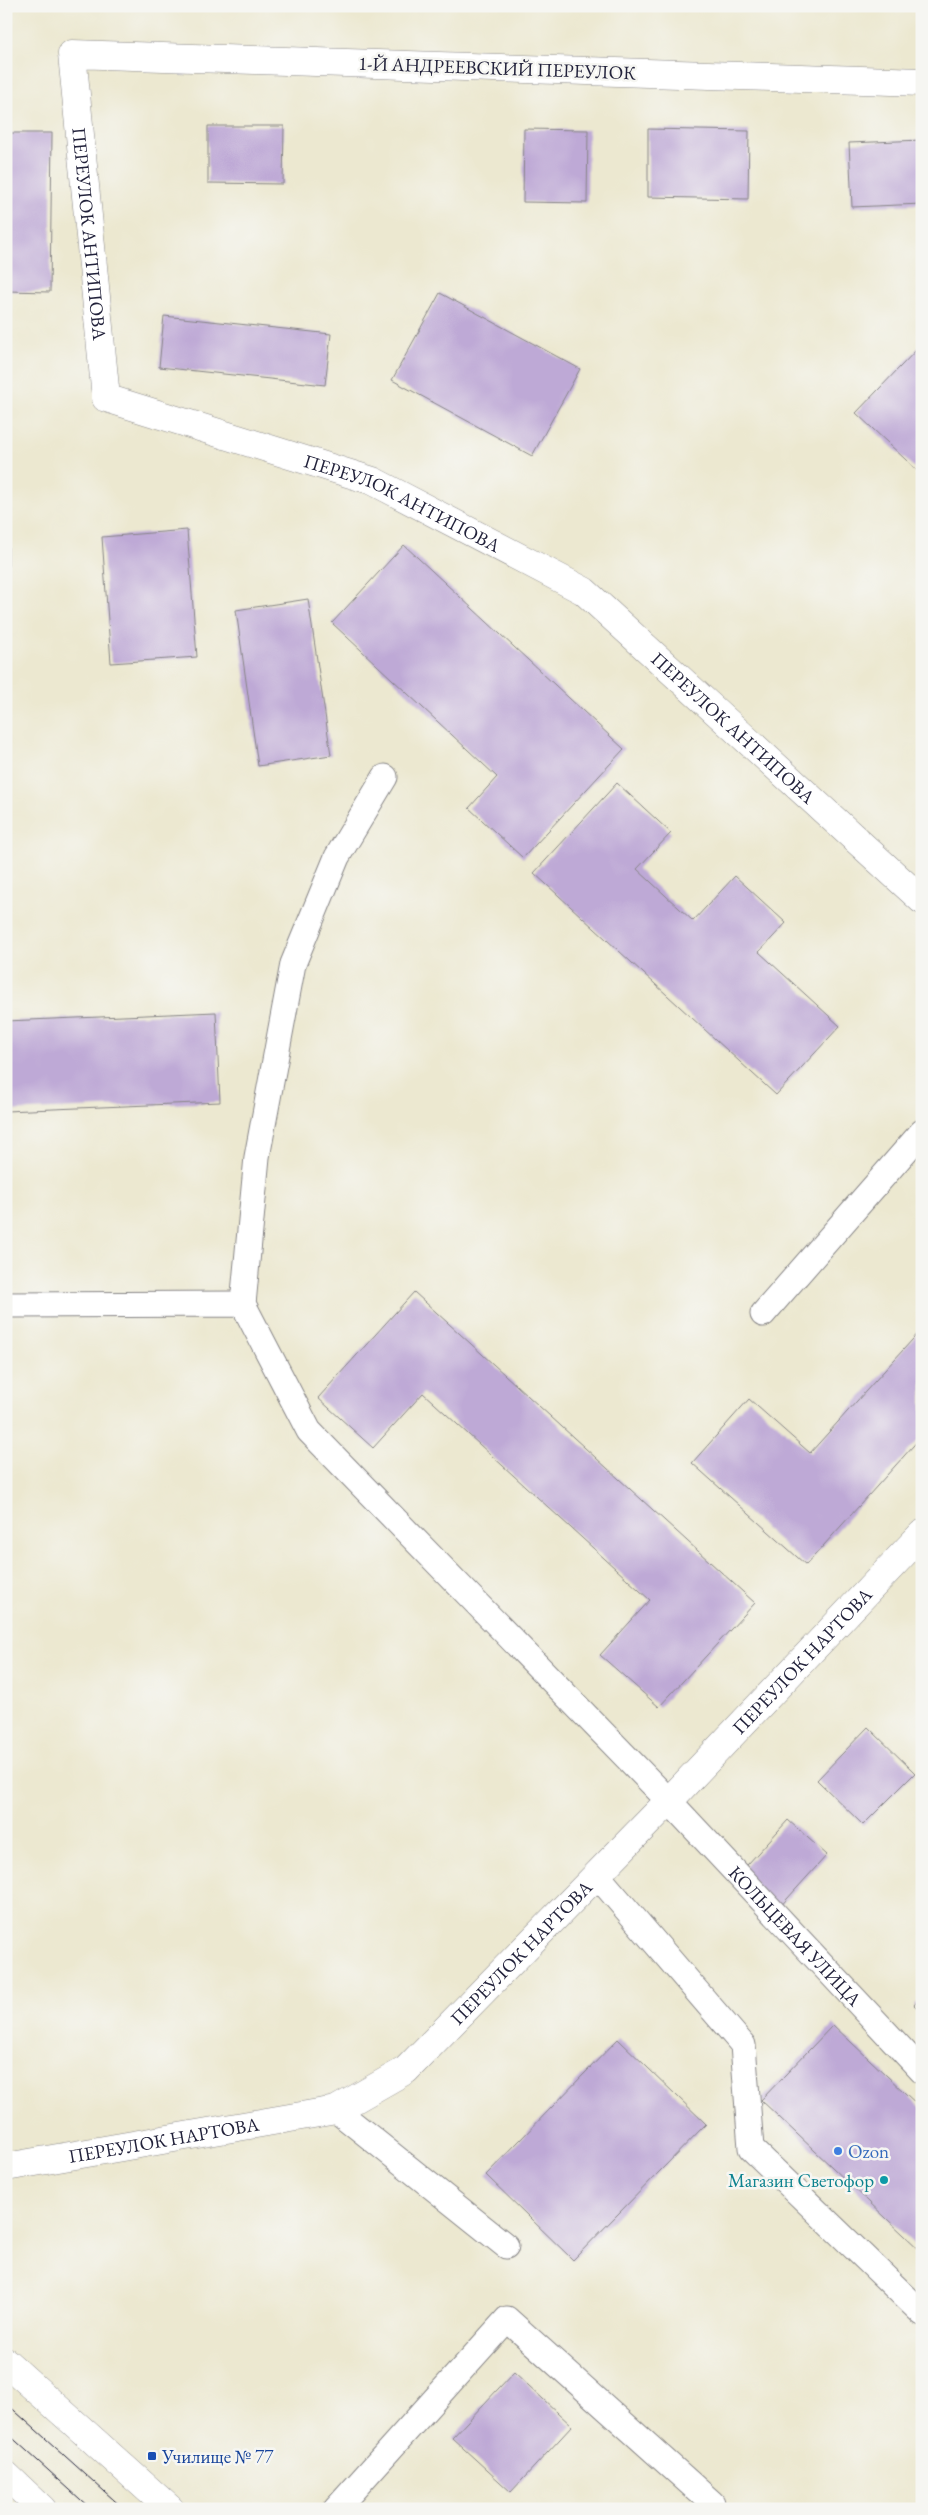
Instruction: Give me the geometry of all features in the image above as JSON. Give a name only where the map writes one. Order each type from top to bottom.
[{"type":"street","name":"1-Й АНДРЕЕВСКИЙ ПЕРЕУЛОК","points":[[72,54],[922,82]]},
{"type":"street","name":"ПЕРЕУЛОК АНТИПОВА","points":[[72,54],[106,398],[373,481],[584,591],[922,900]]},
{"type":"street","name":"ПЕРЕУЛОК НАРТОВА","points":[[6,2167],[336,2110],[406,2070],[669,1801],[922,1534]]},
{"type":"street","points":[[6,2362],[170,2509]]},
{"type":"street","points":[[6,2476],[42,2509]]},
{"type":"lane","points":[[6,1305],[243,1304],[257,1157],[293,964],[336,857],[385,777]]},
{"type":"lane","points":[[763,1314],[922,1132]]},
{"type":"lane","name":"КОЛЬЦЕВАЯ УЛИЦА","points":[[243,1304],[309,1432],[669,1801],[922,2071]]},
{"type":"lane","points":[[597,1875],[743,2045],[751,2148],[922,2312]]},
{"type":"lane","points":[[336,2110],[506,2246]]},
{"type":"lane","points":[[336,2509],[507,2319],[712,2503],[707,2509]]},
{"type":"building","points":[[208,126],[284,126],[283,184],[208,183]]},
{"type":"building","points":[[524,129],[588,130],[587,203],[523,202]]},
{"type":"building","points":[[648,129],[749,131],[748,199],[648,197]]},
{"type":"building","points":[[6,133],[52,133],[50,292],[6,291]]},
{"type":"building","points":[[922,140],[922,204],[852,207],[849,143]]},
{"type":"building","points":[[440,293],[580,369],[532,456],[392,380]]},
{"type":"building","points":[[164,316],[331,334],[325,385],[159,367]]},
{"type":"building","points":[[922,344],[922,475],[856,413]]},
{"type":"building","points":[[187,530],[197,657],[111,663],[102,537]]},
{"type":"building","points":[[6,543],[8,543],[8,568],[6,568]]},
{"type":"building","points":[[404,545],[624,749],[523,858],[469,808],[497,777],[332,623]]},
{"type":"building","points":[[308,599],[331,755],[258,766],[236,610]]},
{"type":"building","points":[[617,783],[671,833],[637,869],[693,921],[735,876],[786,923],[759,952],[840,1026],[776,1095],[534,873]]},
{"type":"building","points":[[216,1012],[220,1102],[6,1111],[6,1021]]},
{"type":"building","points":[[414,1292],[755,1603],[659,1707],[600,1655],[650,1600],[423,1393],[373,1448],[318,1398]]},
{"type":"building","points":[[922,1329],[922,1436],[806,1565],[692,1463],[749,1399],[810,1453]]},
{"type":"building","points":[[868,1727],[915,1773],[863,1825],[817,1780]]},
{"type":"building","points":[[788,1820],[827,1855],[777,1910],[738,1875]]},
{"type":"building","points":[[922,1996],[922,2012],[914,2005]]},
{"type":"building","name":"Магазин Светофор","points":[[833,2025],[922,2109],[922,2252],[761,2100]]},
{"type":"building","points":[[618,2039],[706,2124],[573,2260],[486,2175]]},
{"type":"building","points":[[514,2372],[572,2426],[511,2492],[452,2438]]},
{"type":"tram line","points":[[6,2403],[124,2509]]},
{"type":"tram line","points":[[6,2432],[91,2509]]},
{"type":"place","name":"Ozon","points":[[838,2151]]},
{"type":"place","name":"Магазин Светофор","points":[[884,2180]]},
{"type":"place","name":"Училище № 77","points":[[152,2456]]}]
